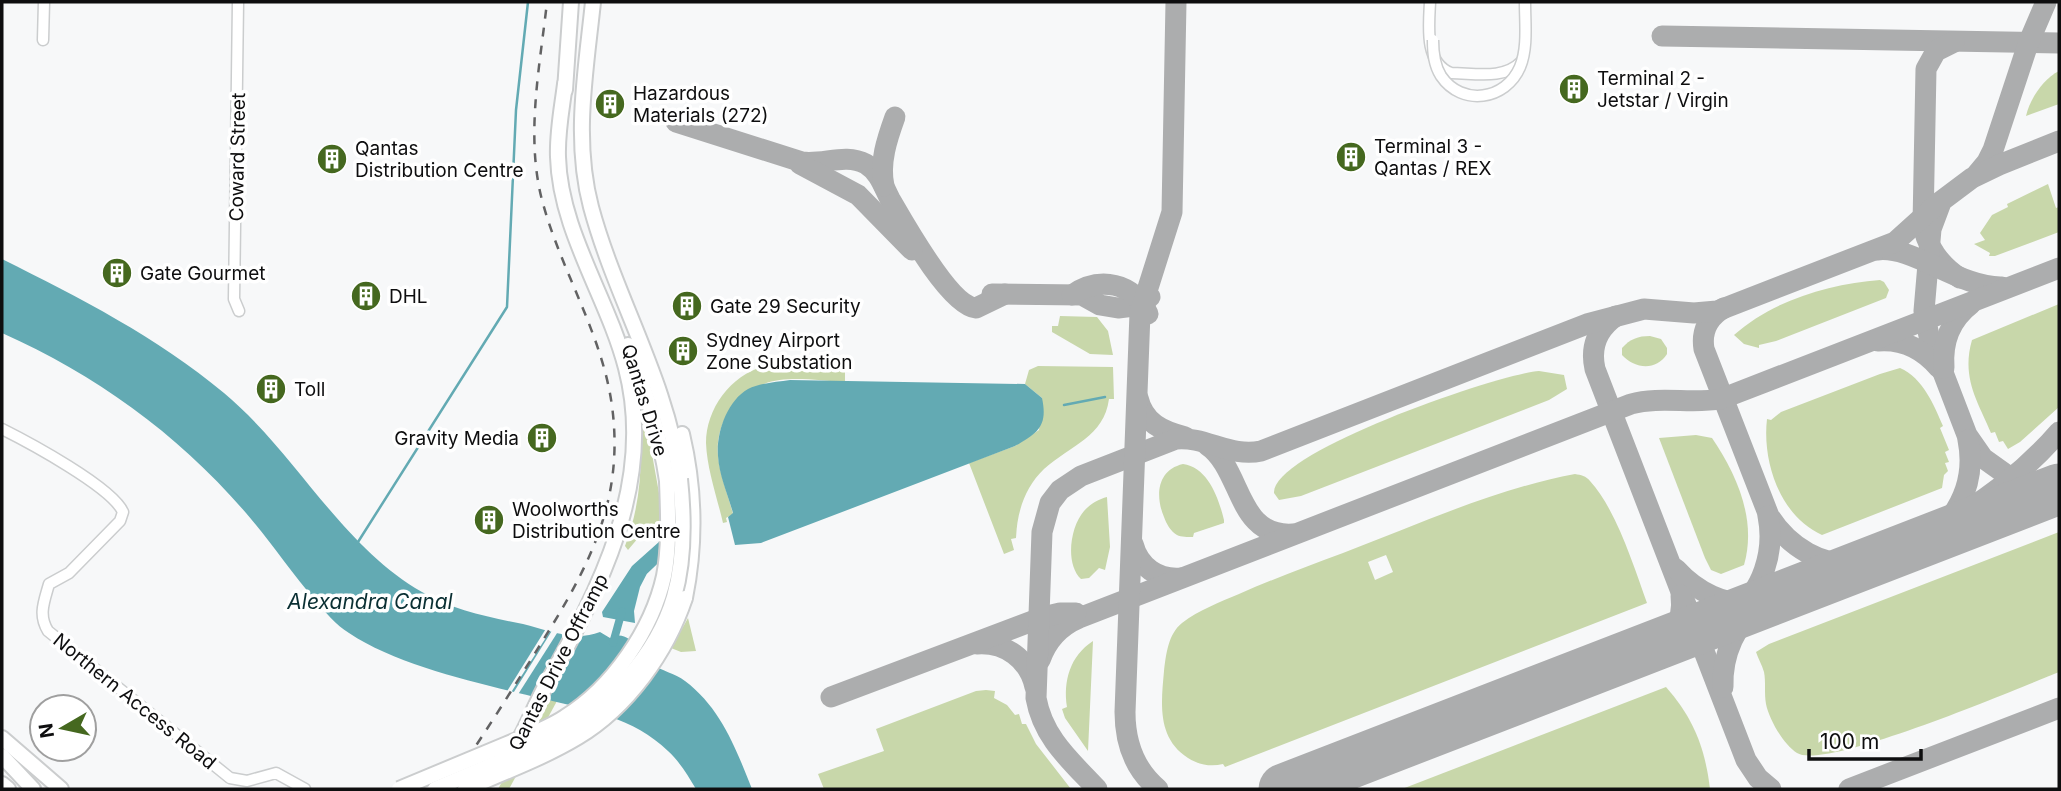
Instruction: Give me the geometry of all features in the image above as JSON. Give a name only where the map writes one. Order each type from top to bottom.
[{"type":"highway","name":"Qantas Drive","points":[[399,789],[566,717],[598,690],[620,666],[647,622],[664,575],[668,529],[679,479],[663,450],[654,416],[575,202],[564,141],[571,2]]},
{"type":"highway","name":"Qantas Drive","points":[[435,789],[555,738],[598,708],[636,666],[662,627],[674,596],[683,538],[673,432],[591,206],[582,148],[582,110],[593,2]]},
{"type":"highway","name":"Qantas Drive Offramp","points":[[490,789],[524,732],[583,619],[606,568],[621,526],[635,454],[635,416],[624,359],[572,226],[564,192],[558,147],[565,84]]},
{"type":"highway","points":[[466,789],[546,754],[592,728],[634,687],[659,654],[680,615],[690,573],[694,529],[679,479]]},
{"type":"highway","points":[[2,738],[61,789]]},
{"type":"highway","points":[[2,755],[33,789]]},
{"type":"highway","points":[[2,784],[8,789]]},
{"type":"street","points":[[43,40],[44,2]]},
{"type":"street","name":"Coward Street","points":[[238,2],[234,299],[239,311]]},
{"type":"street","points":[[1432,2],[1429,34],[1436,60],[1442,68],[1451,73],[1509,72],[1520,64],[1528,46],[1527,2]]},
{"type":"street","points":[[1432,2],[1434,57],[1440,75],[1464,94],[1480,96],[1499,92],[1510,83],[1521,62],[1527,2]]},
{"type":"street","name":"Northern Access Road","points":[[2,429],[62,461],[104,492],[123,512],[120,521],[69,573],[49,584],[41,613],[42,622],[48,631],[230,778],[247,781],[276,773],[305,789]]},
{"type":"green space","points":[[2059,71],[2059,104],[2026,116],[2038,90]]},
{"type":"green space","points":[[2048,184],[2056,208],[2059,207],[2059,232],[1995,256],[1989,256],[1990,253],[1974,244],[1985,240],[1980,233],[1992,215],[2008,207],[2007,204]]},
{"type":"green space","points":[[1880,280],[1889,290],[1886,298],[1776,341],[1759,345],[1759,348],[1744,344],[1734,335],[1766,312],[1784,303],[1842,285]]},
{"type":"green space","points":[[2059,304],[2059,407],[2020,442],[2008,449],[2003,441],[1999,442],[1995,432],[1991,433],[1972,389],[1968,366],[1972,340]]},
{"type":"green space","points":[[1060,316],[1097,317],[1108,331],[1113,355],[1090,354],[1052,332],[1052,326],[1058,326]]},
{"type":"green space","points":[[1638,337],[1661,339],[1667,348],[1667,354],[1657,363],[1639,365],[1622,355],[1622,348],[1628,342]]},
{"type":"green space","points":[[783,363],[823,363],[845,367],[845,382],[804,379],[773,381],[753,389],[729,412],[720,433],[718,456],[733,514],[723,523],[710,473],[706,443],[707,430],[716,404],[733,383],[756,369]]},
{"type":"green space","points":[[1038,366],[1113,367],[1114,399],[1109,399],[1101,423],[1093,432],[1037,476],[1020,509],[1016,538],[1011,539],[1014,550],[1004,554],[969,463],[1015,446],[1039,430],[1042,398],[1025,384],[1029,370]]},
{"type":"green space","points":[[1900,368],[1921,385],[1932,401],[1943,426],[1940,428],[1949,450],[1945,452],[1949,462],[1945,463],[1948,471],[1944,475],[1942,488],[1822,535],[1795,515],[1777,486],[1768,453],[1767,419],[1771,420],[1781,412]]},
{"type":"green space","points":[[1539,371],[1564,375],[1567,389],[1549,400],[1301,496],[1279,500],[1274,493],[1283,476],[1309,457],[1346,437],[1437,400],[1516,375]]},
{"type":"green space","points":[[645,415],[659,493],[660,531],[644,531],[628,550],[625,546],[635,514],[640,483],[639,417]]},
{"type":"green space","points":[[1696,435],[1712,438],[1721,452],[1737,483],[1746,515],[1748,531],[1744,565],[1721,574],[1711,570],[1705,558],[1659,438]]},
{"type":"green space","points":[[1183,464],[1192,466],[1206,477],[1224,520],[1224,523],[1194,533],[1193,537],[1180,536],[1173,532],[1161,509],[1159,493],[1163,478],[1174,467]]},
{"type":"green space","points":[[1575,474],[1590,481],[1616,522],[1647,603],[1225,767],[1223,764],[1205,765],[1192,760],[1171,741],[1162,708],[1166,658],[1174,633],[1189,618],[1265,583],[1429,519],[1486,498]],"holes":[[[1386,555],[1393,572],[1375,580],[1368,562]]]},
{"type":"green space","points":[[1107,497],[1110,547],[1105,570],[1099,568],[1089,578],[1081,579],[1071,555],[1075,526],[1086,508]]},
{"type":"green space","points":[[2059,532],[2059,672],[1924,725],[1844,750],[1815,755],[1797,753],[1782,737],[1768,710],[1764,672],[1756,652],[1769,644]]},
{"type":"green space","points":[[688,618],[696,651],[681,652],[671,648]]},
{"type":"green space","points":[[1093,641],[1088,751],[1065,718],[1062,709],[1067,707],[1066,688],[1070,670],[1079,654]]},
{"type":"green space","points":[[1666,687],[1684,711],[1697,735],[1710,789],[1402,789]]},
{"type":"green space","points":[[976,691],[995,691],[994,698],[1007,705],[1015,715],[1019,714],[1022,724],[1026,724],[1036,744],[1071,789],[824,789],[818,774],[884,751],[876,729]]},
{"type":"green space","points":[[548,700],[557,701],[509,789],[498,789]]},
{"type":"water","name":"Alexandra Canal","points":[[2,259],[145,336],[224,393],[274,443],[367,550],[422,592],[471,612],[561,634],[581,636],[600,632],[610,638],[623,636],[629,639],[652,664],[677,676],[698,692],[718,716],[752,789],[696,789],[668,751],[640,730],[610,716],[417,665],[392,656],[344,630],[319,605],[220,484],[164,432],[103,388],[2,333]]},
{"type":"water","points":[[790,380],[1025,384],[1042,398],[1044,415],[1039,428],[1015,446],[761,543],[735,545],[728,517],[733,513],[719,463],[719,438],[724,418],[734,401],[748,389]]},
{"type":"water","points":[[660,541],[658,557],[640,587],[634,611],[635,623],[603,617],[602,612],[632,566]]},
{"type":"pier","points":[[547,627],[552,628],[510,694],[506,693]]},
{"type":"pier","points":[[553,629],[559,630],[517,696],[512,695]]},
{"type":"waterway","points":[[358,542],[507,307],[516,110],[528,2]]},
{"type":"waterway","points":[[1064,405],[1105,397]]},
{"type":"waterway","points":[[645,570],[666,550]]},
{"type":"waterway","points":[[613,643],[622,611]]},
{"type":"taxiway","points":[[1158,789],[1143,773],[1133,755],[1129,745],[1125,712],[1140,313],[1172,212],[1176,2]]},
{"type":"taxiway","points":[[1977,174],[1993,150],[2028,44],[2046,2]]},
{"type":"taxiway","points":[[1662,36],[2059,43]]},
{"type":"taxiway","points":[[1954,42],[1936,51],[1926,69],[1923,224],[1927,240],[1936,255],[1960,278]]},
{"type":"taxiway","points":[[884,186],[883,160],[895,117]]},
{"type":"taxiway","points":[[676,122],[802,162],[850,159],[866,164],[878,176],[917,244],[954,294],[965,304],[976,308],[1005,294]]},
{"type":"taxiway","points":[[1097,789],[1052,737],[1036,698],[1042,532],[1050,503],[1060,490],[1081,476],[1176,439],[1197,441],[1239,452],[1261,451],[1587,324],[1644,309],[1694,313],[1717,311],[1895,242],[1936,205],[1972,178],[2059,141]]},
{"type":"taxiway","points":[[800,164],[858,195],[912,250]]},
{"type":"taxiway","points":[[1940,205],[1931,229],[1924,311],[1929,336],[1967,435],[1983,458],[2011,478],[2036,485],[2059,485]]},
{"type":"taxiway","points":[[1877,250],[1906,254],[1969,281],[2002,287]]},
{"type":"taxiway","points":[[1040,660],[1055,635],[1079,618],[1631,404],[1721,399],[2059,268]]},
{"type":"taxiway","points":[[1072,295],[1093,285],[1115,285],[1134,295],[1148,314]]},
{"type":"taxiway","points":[[992,294],[1082,295],[1100,305],[1118,308],[1134,306],[1150,297]]},
{"type":"taxiway","points":[[1944,368],[1944,350],[1949,333],[1958,317],[1971,304]]},
{"type":"taxiway","points":[[1724,308],[1707,325],[1704,349],[1769,516],[1786,537],[1808,553],[1833,562],[1860,563]]},
{"type":"taxiway","points":[[1616,316],[1596,339],[1595,369],[1746,760],[1758,778],[1771,789]]},
{"type":"taxiway","points":[[1878,341],[1896,342],[1912,347],[1926,355],[1939,368]]},
{"type":"taxiway","points":[[1138,398],[1145,414],[1155,425],[1185,437]]},
{"type":"taxiway","points":[[1849,568],[1908,543],[1963,513],[2013,477],[2059,432]]},
{"type":"taxiway","points":[[1948,521],[1955,512],[1967,483],[1970,462],[1968,440]]},
{"type":"taxiway","points":[[1207,445],[1219,456],[1228,470],[1250,514],[1261,525],[1274,532],[1293,534]]},
{"type":"taxiway","points":[[1692,631],[1732,613],[1752,594],[1768,557],[1768,516]]},
{"type":"taxiway","points":[[1133,544],[1140,559],[1151,570],[1165,577],[1181,578]]},
{"type":"taxiway","points":[[1676,569],[1702,590],[1723,600],[1745,604],[1773,599],[1789,592]]},
{"type":"taxiway","points":[[1640,650],[1672,631],[1680,616],[1681,595]]},
{"type":"taxiway","points":[[1723,687],[1725,663],[1732,640],[1745,620],[1764,604]]},
{"type":"taxiway","points":[[831,697],[1043,617],[1076,613]]},
{"type":"taxiway","points":[[977,644],[997,646],[1014,654],[1027,668],[1035,687]]},
{"type":"taxiway","points":[[1849,789],[2059,708]]},
{"type":"runway","points":[[1284,789],[2059,489]]},
{"type":"railway","points":[[446,789],[565,604],[595,544],[612,479],[615,444],[607,379],[590,326],[549,223],[537,172],[534,124],[547,2]]},
{"type":"place","name":"Terminal 2 - Jetstar / Virgin","points":[[1574,89]]},
{"type":"place","name":"Hazardous Materials (272)","points":[[610,104]]},
{"type":"place","name":"Terminal 3 - Qantas / REX","points":[[1351,157]]},
{"type":"place","name":"Qantas Distribution Centre","points":[[332,159]]},
{"type":"place","name":"Gate Gourmet","points":[[117,273]]},
{"type":"place","name":"DHL","points":[[366,296]]},
{"type":"place","name":"Gate 29 Security","points":[[687,306]]},
{"type":"place","name":"Sydney Airport Zone Substation","points":[[683,351]]},
{"type":"place","name":"Toll","points":[[271,389]]},
{"type":"place","name":"Gravity Media","points":[[542,438]]},
{"type":"place","name":"Woolworths Distribution Centre","points":[[489,520]]}]
